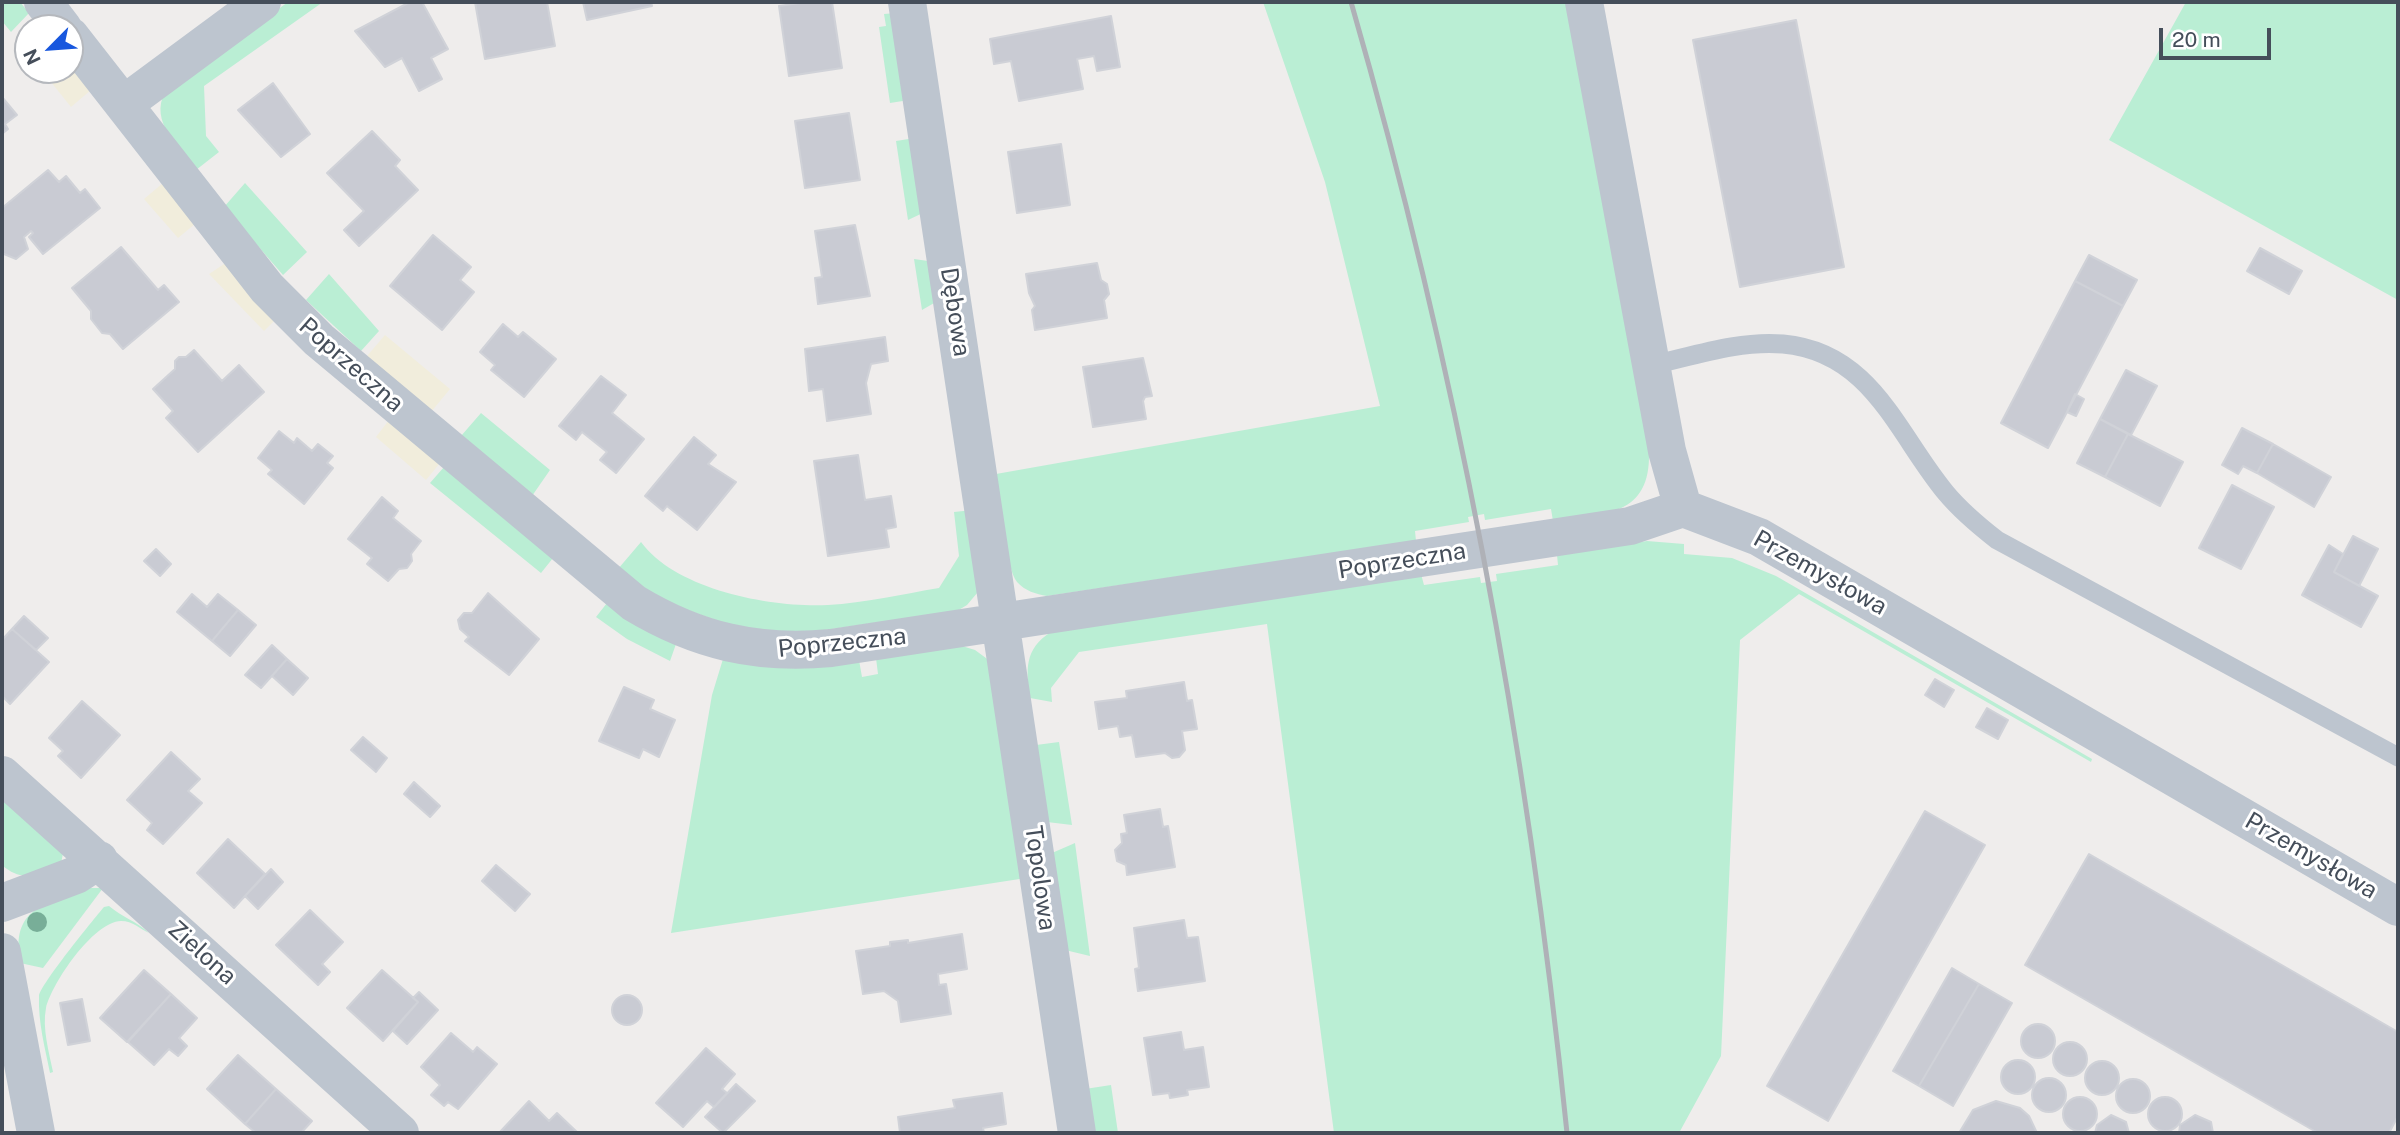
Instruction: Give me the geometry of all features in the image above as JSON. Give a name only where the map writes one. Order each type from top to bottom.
[{"type":"street","points":[[124,104],[262,2]]},
{"type":"street","name":"Dębowa","points":[[907,2],[1002,623]]},
{"type":"street","points":[[1584,2],[1667,451],[1683,508]]},
{"type":"street","name":"Poprzeczna","points":[[84,54],[267,288],[319,340],[634,603],[664,621],[721,643],[774,651],[831,648],[1630,526],[1683,508]]},
{"type":"street","name":"Przemysłowa","points":[[1683,508],[1759,537],[2398,907]]},
{"type":"street","name":"Topolowa","points":[[1002,623],[1077,1133]]},
{"type":"street","name":"Zielona","points":[[2,775],[400,1133]]},
{"type":"street","points":[[2,903],[76,875],[99,860]]},
{"type":"street","points":[[2,952],[6,996],[36,1133]]},
{"type":"lane","points":[[1652,365],[1741,346],[1781,343],[1811,348],[1840,360],[1885,405],[1946,493],[1970,519],[1997,540],[2398,757]]},
{"type":"green space","points":[[2,2],[20,2],[29,13],[14,14],[14,29],[11,32],[2,21]]},
{"type":"green space","points":[[288,2],[323,2],[204,86],[206,136],[219,152],[196,170],[163,124],[161,103],[165,92]]},
{"type":"green space","points":[[1263,2],[1567,2],[1649,451],[1648,473],[1642,489],[1633,500],[1621,508],[1590,516],[1553,521],[1551,509],[1485,520],[1484,514],[1468,517],[1469,522],[1415,531],[1416,541],[1047,596],[1031,592],[1017,582],[1009,562],[996,474],[1380,406],[1325,182]]},
{"type":"green space","points":[[2186,2],[2398,2],[2398,300],[2109,140]]},
{"type":"green space","points":[[896,13],[909,100],[890,103],[879,27],[886,26],[884,14]]},
{"type":"green space","points":[[915,138],[927,211],[908,220],[896,141]]},
{"type":"green space","points":[[245,183],[307,252],[283,275],[224,207]]},
{"type":"green space","points":[[914,259],[928,261],[941,299],[922,310]]},
{"type":"green space","points":[[329,274],[379,331],[361,351],[306,300]]},
{"type":"green space","points":[[481,413],[550,470],[532,496],[461,436]]},
{"type":"green space","points":[[444,467],[553,558],[541,573],[430,483]]},
{"type":"green space","points":[[973,510],[978,592],[967,605],[957,611],[804,633],[737,628],[660,600],[618,569],[641,542],[657,559],[677,573],[727,593],[753,599],[828,605],[884,598],[939,588],[959,556],[954,512]]},
{"type":"green space","points":[[1647,541],[1684,544],[1684,554],[1732,558],[1776,576],[2092,759],[2091,762],[1799,594],[1740,640],[1721,1056],[1679,1133],[1334,1133],[1267,624],[1079,652],[1051,688],[1052,702],[1030,698],[1028,669],[1031,653],[1051,632],[1421,574],[1424,585],[1480,577],[1481,583],[1497,581],[1496,574],[1558,565],[1557,555]]},
{"type":"green space","points":[[607,603],[676,644],[670,661],[627,639],[596,617]]},
{"type":"green space","points":[[962,646],[975,650],[990,661],[1026,878],[671,933],[712,695],[723,659],[859,660],[862,677],[878,674],[876,658]]},
{"type":"green space","points":[[1059,742],[1072,825],[1047,822],[1036,745]]},
{"type":"green space","points":[[2,788],[63,853],[61,864],[31,875],[17,874],[2,865]]},
{"type":"green space","points":[[1075,843],[1090,956],[1065,950],[1052,853]]},
{"type":"green space","points":[[87,888],[103,888],[43,968],[20,963],[21,930],[26,919],[45,904]]},
{"type":"green space","points":[[109,906],[149,933],[125,921],[110,924],[87,942],[65,970],[46,1008],[45,1032],[53,1072],[50,1073],[41,1025],[39,996],[68,952],[104,907]]},
{"type":"green space","points":[[1111,1085],[1118,1133],[1092,1133],[1085,1089]]},
{"type":"sand","points":[[84,81],[91,90],[71,107],[53,84],[84,84]]},
{"type":"sand","points":[[163,183],[195,224],[178,238],[144,199]]},
{"type":"sand","points":[[227,262],[277,318],[264,331],[209,274]]},
{"type":"sand","points":[[385,335],[450,389],[431,412],[367,356]]},
{"type":"sand","points":[[389,420],[440,463],[426,480],[376,437]]},
{"type":"building","points":[[410,2],[422,2],[448,49],[431,58],[442,79],[419,91],[402,58],[385,67],[355,31]]},
{"type":"building","points":[[475,2],[547,2],[555,46],[485,59]]},
{"type":"building","points":[[583,2],[651,2],[652,6],[587,20]]},
{"type":"building","points":[[832,2],[842,68],[789,76],[779,6]]},
{"type":"building","points":[[1111,16],[1120,67],[1097,71],[1094,56],[1077,59],[1083,89],[1019,101],[1011,61],[994,64],[990,39]]},
{"type":"building","points":[[1796,20],[1844,267],[1740,287],[1693,40]]},
{"type":"building","points":[[273,83],[310,134],[281,157],[238,110]]},
{"type":"building","points":[[2,97],[17,115],[5,124],[8,129],[2,134]]},
{"type":"building","points":[[849,113],[860,180],[805,188],[795,121]]},
{"type":"building","points":[[372,131],[400,160],[395,166],[418,190],[359,246],[344,230],[364,211],[327,173]]},
{"type":"building","points":[[1061,144],[1070,205],[1017,213],[1008,152]]},
{"type":"building","points":[[48,170],[59,182],[66,176],[80,193],[85,189],[100,208],[43,254],[29,237],[33,233],[31,231],[24,237],[28,249],[16,259],[4,254],[2,256],[2,208]]},
{"type":"building","points":[[855,225],[870,296],[818,304],[815,278],[822,277],[815,231]]},
{"type":"building","points":[[433,235],[471,267],[460,280],[474,292],[442,330],[390,286]]},
{"type":"building","points":[[121,247],[158,290],[164,285],[179,302],[123,349],[110,334],[102,333],[91,319],[91,311],[72,288]]},
{"type":"building","points":[[2260,248],[2302,271],[2289,294],[2247,271]]},
{"type":"building","points":[[2089,255],[2137,280],[2123,306],[2075,281]]},
{"type":"building","points":[[1097,263],[1101,280],[1107,284],[1109,294],[1104,300],[1107,318],[1035,330],[1032,310],[1035,306],[1029,293],[1026,274]]},
{"type":"building","points":[[2075,281],[2123,306],[2048,448],[2001,423]]},
{"type":"building","points":[[503,324],[518,337],[523,332],[556,359],[524,397],[491,370],[495,365],[480,352]]},
{"type":"building","points":[[885,337],[888,361],[871,364],[866,383],[871,414],[827,421],[823,389],[809,391],[805,349]]},
{"type":"building","points":[[194,350],[222,381],[239,365],[264,392],[198,452],[166,418],[173,411],[153,389],[175,369],[175,361],[179,357],[186,357]]},
{"type":"building","points":[[1143,358],[1152,396],[1145,397],[1143,401],[1146,419],[1093,427],[1083,367]]},
{"type":"building","points":[[2126,370],[2157,386],[2131,435],[2100,419]]},
{"type":"building","points":[[601,376],[626,395],[612,413],[644,439],[616,473],[600,460],[607,452],[582,432],[576,440],[559,426]]},
{"type":"building","points":[[2075,394],[2084,399],[2076,416],[2067,412]]},
{"type":"building","points":[[2100,419],[2128,434],[2105,477],[2077,463]]},
{"type":"building","points":[[2242,428],[2273,444],[2257,473],[2243,466],[2238,474],[2222,465]]},
{"type":"building","points":[[279,431],[294,443],[297,438],[312,451],[318,444],[333,456],[327,463],[333,468],[304,504],[268,474],[272,470],[258,458]]},
{"type":"building","points":[[2128,434],[2183,462],[2160,506],[2105,477]]},
{"type":"building","points":[[694,437],[716,455],[708,464],[736,482],[697,530],[667,506],[663,511],[645,496]]},
{"type":"building","points":[[2273,444],[2331,477],[2314,507],[2257,473]]},
{"type":"building","points":[[858,455],[865,500],[891,496],[896,527],[886,529],[889,547],[828,556],[814,461]]},
{"type":"building","points":[[2232,485],[2274,507],[2241,569],[2199,548]]},
{"type":"building","points":[[382,497],[398,511],[393,518],[421,541],[411,554],[412,561],[407,568],[399,569],[388,581],[367,564],[372,558],[348,539]]},
{"type":"building","points":[[2353,536],[2378,549],[2359,586],[2334,572]]},
{"type":"building","points":[[2329,545],[2343,554],[2334,572],[2378,596],[2361,627],[2302,595]]},
{"type":"building","points":[[156,549],[171,564],[160,576],[144,561]]},
{"type":"building","points":[[488,593],[539,639],[509,675],[465,641],[469,637],[460,629],[458,620],[464,613],[472,613]]},
{"type":"building","points":[[192,594],[207,607],[218,594],[238,610],[212,641],[177,612]]},
{"type":"building","points":[[238,610],[256,625],[230,656],[212,641]]},
{"type":"building","points":[[24,616],[48,638],[36,650],[12,629]]},
{"type":"building","points":[[12,629],[49,662],[10,704],[2,696],[2,640]]},
{"type":"building","points":[[272,645],[287,659],[261,688],[245,675]]},
{"type":"building","points":[[287,659],[308,678],[293,695],[272,676]]},
{"type":"building","points":[[1935,679],[1954,690],[1944,707],[1925,695]]},
{"type":"building","points":[[1184,682],[1187,701],[1192,700],[1197,729],[1182,731],[1185,750],[1179,757],[1172,758],[1165,753],[1136,757],[1132,735],[1120,737],[1118,726],[1099,729],[1095,702],[1127,698],[1126,691]]},
{"type":"building","points":[[624,687],[654,700],[650,709],[675,720],[659,757],[643,749],[639,758],[599,741]]},
{"type":"building","points":[[82,701],[120,735],[81,778],[58,756],[63,751],[49,738]]},
{"type":"building","points":[[1987,708],[2008,720],[1998,739],[1976,727]]},
{"type":"building","points":[[363,737],[387,758],[376,772],[351,750]]},
{"type":"building","points":[[171,752],[200,779],[188,791],[202,803],[163,844],[147,830],[152,823],[127,800]]},
{"type":"building","points":[[414,782],[440,806],[430,817],[404,794]]},
{"type":"building","points":[[1160,809],[1163,827],[1168,826],[1175,867],[1127,875],[1126,865],[1117,861],[1115,850],[1122,843],[1121,834],[1127,833],[1124,815]]},
{"type":"building","points":[[1925,811],[1985,845],[1828,1121],[1767,1086]]},
{"type":"building","points":[[228,839],[265,874],[234,908],[197,873]]},
{"type":"building","points":[[2089,854],[2398,1032],[2398,1116],[2389,1133],[2318,1133],[2025,965]]},
{"type":"building","points":[[496,865],[530,894],[515,911],[482,881]]},
{"type":"building","points":[[271,869],[283,882],[258,909],[245,896]]},
{"type":"building","points":[[310,910],[343,942],[322,964],[330,972],[318,985],[276,945]]},
{"type":"building","points":[[1184,920],[1187,938],[1198,937],[1205,981],[1138,991],[1135,969],[1139,968],[1134,928]]},
{"type":"building","points":[[962,934],[967,969],[938,974],[939,985],[946,984],[951,1014],[901,1022],[898,1001],[884,991],[863,994],[856,951],[890,946],[890,942],[908,940],[908,943]]},
{"type":"building","points":[[1952,968],[1979,984],[1919,1086],[1893,1071]]},
{"type":"building","points":[[144,970],[171,994],[127,1042],[100,1018]]},
{"type":"building","points":[[382,970],[418,1002],[383,1041],[347,1008]]},
{"type":"building","points":[[1979,984],[2012,1003],[1953,1106],[1919,1086]]},
{"type":"building","points":[[419,992],[438,1010],[407,1044],[393,1031],[418,1002],[413,998]]},
{"type":"building","points":[[171,994],[197,1018],[179,1038],[187,1046],[178,1056],[169,1049],[154,1065],[128,1042]]},
{"type":"building","points":[[627,995],[638,999],[642,1010],[638,1021],[627,1025],[616,1021],[612,1010],[616,999]]},
{"type":"building","points":[[82,999],[90,1041],[68,1045],[60,1003]]},
{"type":"building","points":[[2038,1024],[2050,1029],[2055,1041],[2050,1053],[2038,1058],[2026,1053],[2021,1041],[2026,1029]]},
{"type":"building","points":[[1181,1032],[1184,1050],[1203,1047],[1209,1087],[1187,1090],[1188,1095],[1170,1098],[1169,1093],[1153,1095],[1144,1038]]},
{"type":"building","points":[[451,1033],[473,1052],[477,1047],[497,1064],[458,1109],[448,1102],[444,1106],[431,1095],[440,1085],[421,1067]]},
{"type":"building","points":[[2070,1042],[2082,1047],[2087,1059],[2082,1071],[2070,1076],[2058,1071],[2053,1059],[2058,1047]]},
{"type":"building","points":[[706,1048],[735,1074],[722,1089],[727,1093],[714,1107],[707,1101],[683,1127],[656,1103]]},
{"type":"building","points":[[238,1055],[276,1089],[245,1124],[207,1089]]},
{"type":"building","points":[[2018,1060],[2030,1065],[2035,1077],[2030,1089],[2018,1094],[2006,1089],[2001,1077],[2006,1065]]},
{"type":"building","points":[[2102,1061],[2114,1066],[2119,1078],[2114,1090],[2102,1095],[2090,1090],[2085,1078],[2090,1066]]},
{"type":"building","points":[[2049,1078],[2061,1083],[2066,1095],[2061,1107],[2049,1112],[2037,1107],[2032,1095],[2037,1083]]},
{"type":"building","points":[[2133,1079],[2145,1084],[2150,1096],[2145,1108],[2133,1113],[2121,1108],[2116,1096],[2121,1084]]},
{"type":"building","points":[[736,1084],[755,1101],[723,1133],[705,1117]]},
{"type":"building","points":[[276,1089],[312,1121],[301,1133],[256,1133],[245,1124]]},
{"type":"building","points":[[1002,1093],[1006,1124],[983,1128],[984,1133],[900,1133],[898,1117],[955,1108],[953,1100]]},
{"type":"building","points":[[2080,1097],[2092,1102],[2097,1114],[2092,1126],[2080,1131],[2068,1126],[2063,1114],[2068,1102]]},
{"type":"building","points":[[2165,1097],[2177,1102],[2182,1114],[2177,1126],[2165,1131],[2153,1126],[2148,1114],[2153,1102]]},
{"type":"building","points":[[529,1101],[549,1121],[557,1113],[578,1133],[499,1133]]},
{"type":"building","points":[[1996,1101],[2020,1108],[2029,1116],[2037,1133],[1959,1133],[1973,1110]]},
{"type":"building","points":[[2111,1115],[2126,1122],[2129,1133],[2095,1133],[2097,1125]]},
{"type":"building","points":[[2195,1115],[2211,1122],[2213,1133],[2179,1133],[2180,1125]]},
{"type":"railway","points":[[1351,2],[1424,281],[1456,421],[1484,563],[1510,704],[1532,847],[1567,1133]]}]
